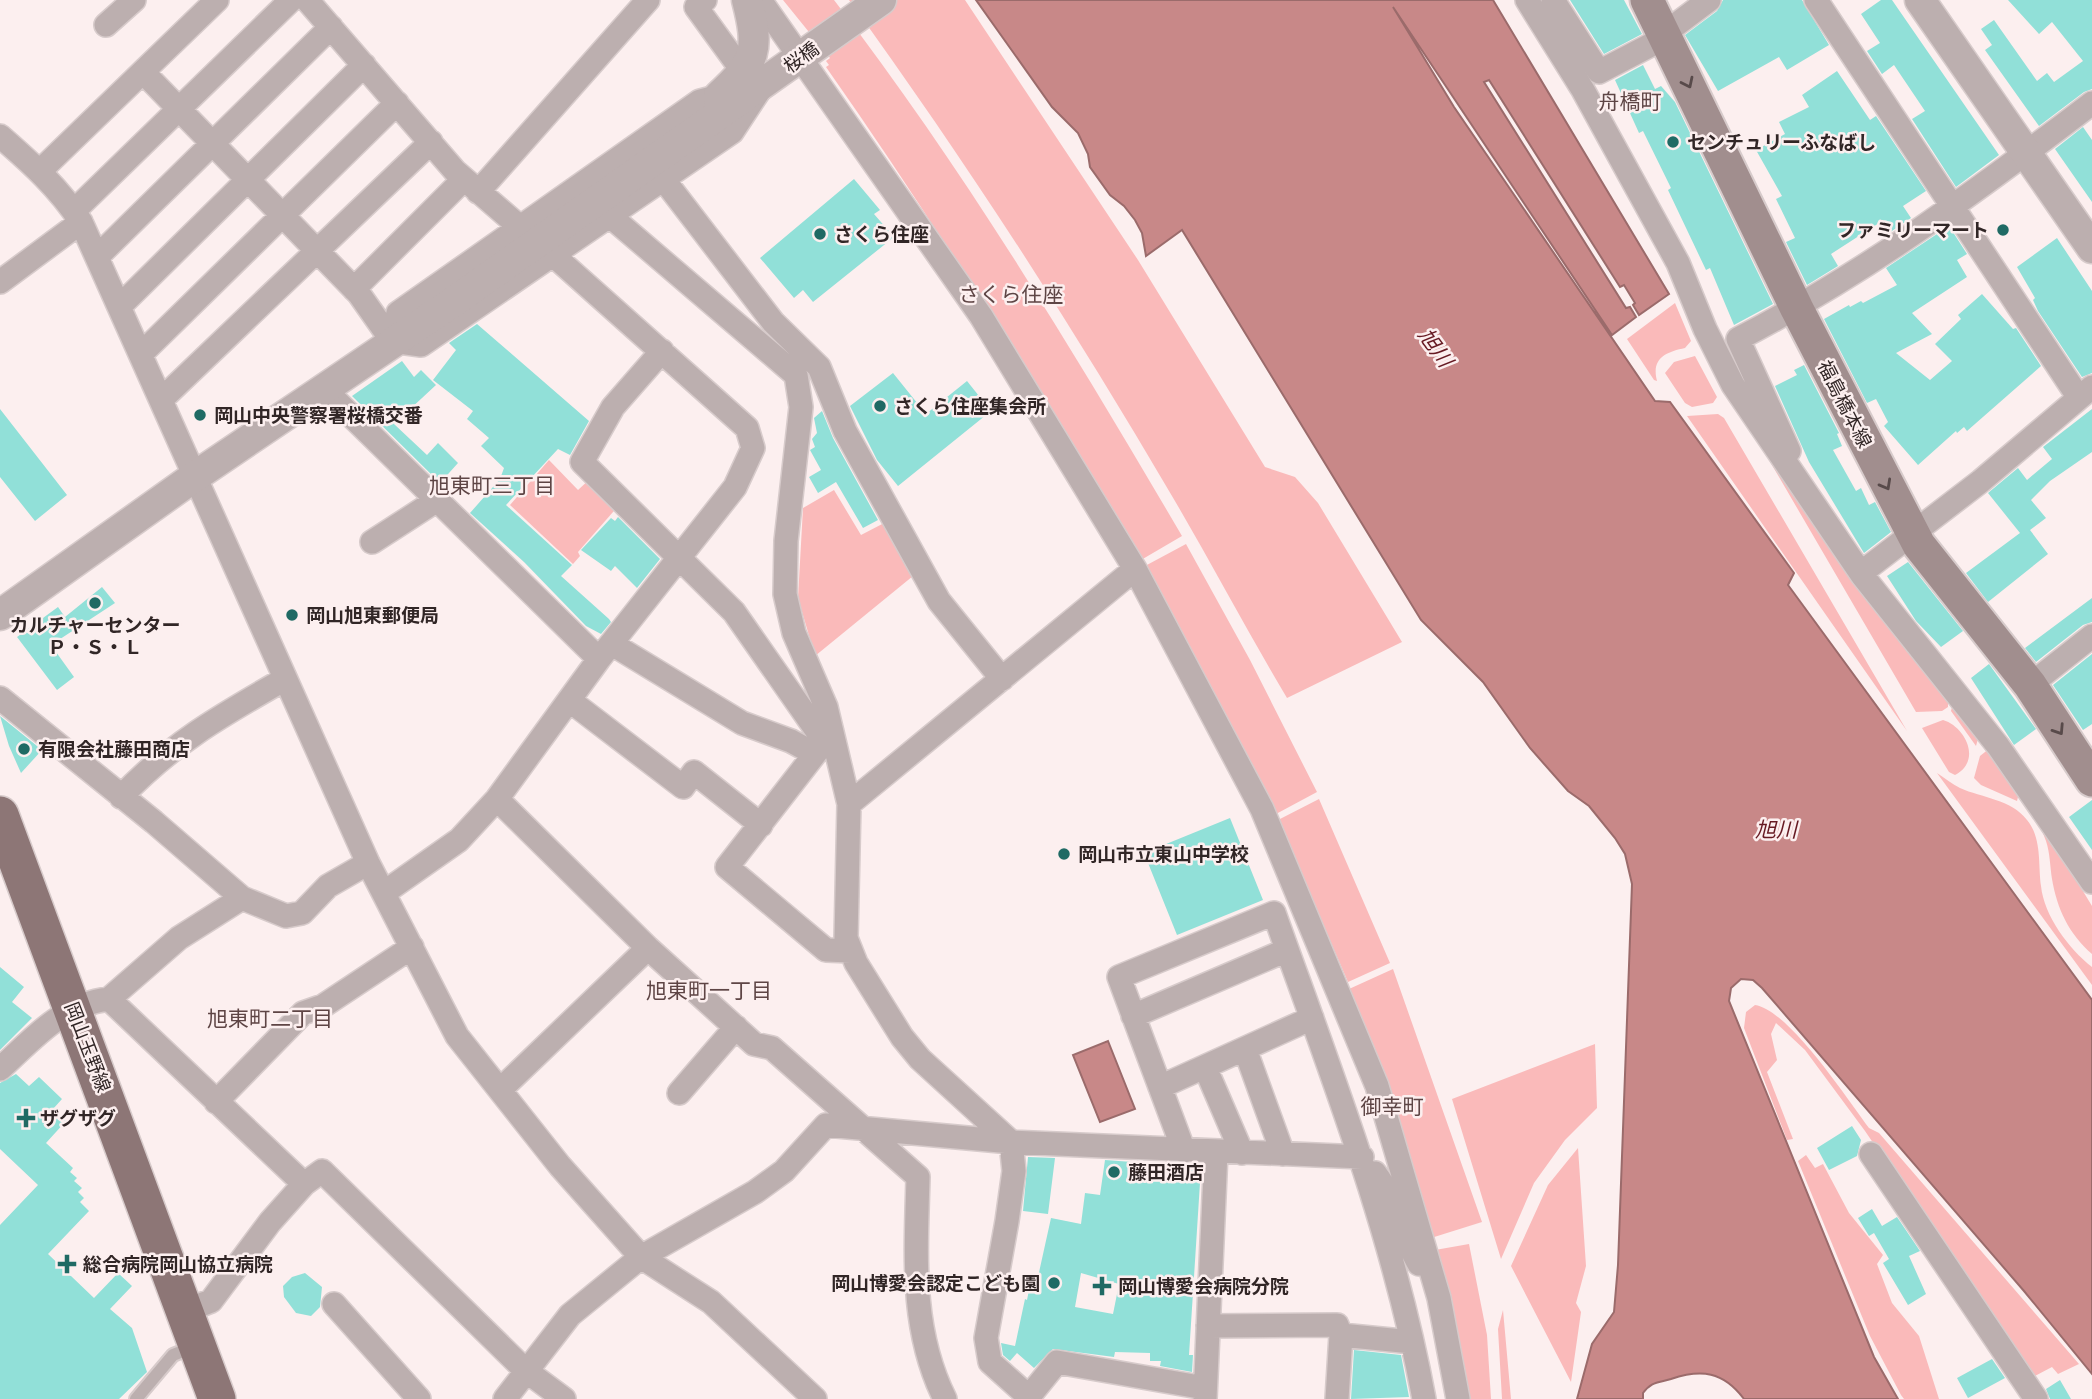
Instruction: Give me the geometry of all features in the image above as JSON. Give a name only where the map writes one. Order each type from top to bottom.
[{"type":"main road","name":"福島橋本線","points":[[1647,0],[1797,309],[1914,534],[2030,685],[2092,780]]},
{"type":"main road","name":"岡山玉野線","points":[[0,815],[9,868],[74,1009],[217,1399]]},
{"type":"street","points":[[106,26],[134,0]]},
{"type":"street","points":[[40,171],[217,0]]},
{"type":"street","points":[[0,282],[77,216],[178,110],[291,0]]},
{"type":"street","points":[[307,0],[471,185],[521,228]]},
{"type":"street","points":[[354,289],[471,185],[648,0]]},
{"type":"street","points":[[705,0],[696,7],[754,78]]},
{"type":"street","points":[[143,72],[354,289],[392,341],[421,345],[732,132],[754,78],[752,19],[747,0]]},
{"type":"street","points":[[760,0],[812,49],[981,316],[1135,569],[1267,822],[1377,1086],[1439,1298],[1458,1399]]},
{"type":"street","name":"桜橋","points":[[0,615],[392,341],[720,106],[754,78],[812,49],[881,0]]},
{"type":"street","points":[[1527,0],[1583,90],[1678,263],[1704,330],[1732,385],[1860,573],[1998,746],[2092,882]]},
{"type":"street","points":[[1553,0],[1599,72],[1665,35],[1709,0]]},
{"type":"street","points":[[1816,0],[1952,207],[2085,393],[1914,534],[1860,573]]},
{"type":"street","points":[[1920,0],[2092,248]]},
{"type":"street","points":[[97,257],[331,27]]},
{"type":"street","points":[[120,306],[364,65]]},
{"type":"street","points":[[392,341],[398,313],[699,101],[720,106]]},
{"type":"street","points":[[141,354],[397,103]]},
{"type":"street","points":[[1793,475],[1788,446],[1738,339],[1797,309],[1952,207],[2092,103]]},
{"type":"street","points":[[0,136],[40,171],[77,216],[162,399],[194,477],[368,863],[457,1036],[560,1166],[641,1257],[711,1302],[814,1399]]},
{"type":"street","points":[[162,399],[431,142]]},
{"type":"street","points":[[664,180],[773,322],[819,367],[845,431],[939,601],[1002,679]]},
{"type":"street","points":[[610,216],[796,375],[801,407],[786,541],[785,594],[794,633],[826,707],[823,742],[727,867],[826,950],[851,951]]},
{"type":"street","points":[[385,892],[459,840],[497,799],[605,651],[735,487],[753,448],[747,428],[553,255]]},
{"type":"street","points":[[662,351],[613,407],[582,462],[734,612],[823,742],[849,804],[846,938],[851,951],[902,1037],[920,1059],[1011,1142],[1014,1171],[986,1338],[990,1362],[1034,1396],[1057,1362],[1205,1393],[1216,1152]]},
{"type":"street","points":[[323,388],[437,500],[605,651],[742,723],[823,742]]},
{"type":"street","points":[[372,542],[437,500]]},
{"type":"street","points":[[849,804],[1135,569]]},
{"type":"street","points":[[2030,685],[2092,636]]},
{"type":"street","points":[[121,797],[151,766],[198,729],[285,679]]},
{"type":"street","points":[[0,698],[242,898],[286,916],[302,913],[328,886],[368,863]]},
{"type":"street","points":[[569,700],[683,788],[694,772],[761,825]]},
{"type":"street","points":[[497,799],[648,947],[754,1044],[772,1048],[918,1177],[915,1295],[930,1370],[945,1399]]},
{"type":"street","points":[[0,1069],[48,1022],[74,1009],[109,999],[179,938],[242,898]]},
{"type":"street","points":[[1184,1151],[1119,977],[1274,913],[1362,1157],[1412,1342],[1424,1399]]},
{"type":"street","points":[[216,1102],[303,1013],[323,1006],[412,947]]},
{"type":"street","points":[[500,1090],[648,947]]},
{"type":"street","points":[[1133,1016],[1287,950]]},
{"type":"street","points":[[109,999],[304,1184]]},
{"type":"street","points":[[1160,1087],[1312,1018]]},
{"type":"street","points":[[678,1093],[736,1027]]},
{"type":"street","points":[[1245,1049],[1283,1154]]},
{"type":"street","points":[[1205,1067],[1242,1153]]},
{"type":"street","points":[[505,1399],[570,1315],[641,1257],[755,1192],[784,1171],[826,1125],[1011,1142],[1362,1157],[1388,1190],[1406,1241],[1439,1298]]},
{"type":"street","points":[[1871,1154],[2036,1399]]},
{"type":"street","points":[[185,1311],[211,1301],[270,1222],[304,1184],[323,1171],[525,1370],[564,1399]]},
{"type":"street","points":[[334,1304],[419,1399]]},
{"type":"street","points":[[1208,1326],[1337,1325],[1341,1335],[1337,1399]]},
{"type":"street","points":[[1341,1335],[1412,1342]]},
{"type":"lane","points":[[136,1399],[173,1355],[197,1346]]},
{"type":"shaded area","points":[[783,0],[834,0],[882,64],[1016,262],[1182,536],[1141,560],[948,248],[826,67],[829,65],[826,61],[830,58]]},
{"type":"shaded area","points":[[849,0],[965,0],[1138,260],[1265,467],[1295,477],[1318,503],[1402,642],[1287,698],[1096,369],[976,182]]},
{"type":"shaded area","points":[[1675,303],[1691,341],[1685,348],[1662,357],[1656,367],[1657,381],[1627,339]]},
{"type":"shaded area","points":[[1695,356],[1717,397],[1713,403],[1692,407],[1685,403],[1665,373],[1674,362]]},
{"type":"shaded area","points":[[1718,414],[1724,418],[1907,731],[1687,416]]},
{"type":"shaded area","points":[[1751,429],[1948,697],[1948,707],[1942,711],[1916,712]]},
{"type":"shaded area","points":[[549,460],[578,490],[591,478],[620,504],[578,552],[580,556],[573,564],[510,505]]},
{"type":"shaded area","points":[[834,490],[861,535],[888,521],[913,576],[815,656],[798,598],[803,508]]},
{"type":"shaded area","points":[[1186,544],[1250,660],[1317,792],[1276,814],[1145,566]]},
{"type":"shaded area","points":[[1953,703],[1979,735],[1976,746],[1951,711]]},
{"type":"shaded area","points":[[1943,720],[1958,730],[1968,745],[1968,761],[1955,775],[1949,772],[1922,728]]},
{"type":"shaded area","points":[[1990,748],[2030,804],[2092,906],[2092,954],[2077,938],[2061,911],[2054,890],[2046,841],[2027,804],[2019,793],[2017,801],[1981,785],[1974,778],[1980,756]]},
{"type":"shaded area","points":[[1937,773],[1960,788],[2013,808],[2027,820],[2037,843],[2041,886],[2047,909],[2059,931],[2092,967],[2092,985]]},
{"type":"shaded area","points":[[1319,799],[1390,963],[1348,982],[1278,820]]},
{"type":"shaded area","points":[[1393,969],[1482,1222],[1431,1238],[1384,1084],[1349,989]]},
{"type":"shaded area","points":[[1755,1005],[1784,1022],[1800,1038],[1869,1128],[1879,1133],[2079,1364],[2058,1374],[2052,1367],[2033,1377],[1865,1131],[1805,1050],[1776,1023],[1771,1034],[1777,1060],[1767,1072],[1793,1139],[1787,1140],[1744,1028],[1746,1012]]},
{"type":"shaded area","points":[[1595,1044],[1597,1108],[1565,1140],[1534,1183],[1501,1259],[1452,1099]]},
{"type":"shaded area","points":[[1578,1148],[1586,1266],[1576,1303],[1581,1312],[1571,1382],[1511,1266],[1548,1185]]},
{"type":"shaded area","points":[[1806,1155],[1815,1168],[1823,1164],[1849,1213],[1883,1255],[1877,1264],[1892,1303],[1919,1336],[1939,1399],[1904,1399],[1901,1395],[1870,1336],[1798,1161]]},
{"type":"shaded area","points":[[1469,1244],[1487,1335],[1491,1399],[1465,1399],[1435,1250]]},
{"type":"shaded area","points":[[1503,1310],[1511,1399],[1502,1399],[1498,1329]]},
{"type":"water","name":"旭川","points":[[976,0],[1493,0],[1669,294],[1639,315],[1624,285],[1620,287],[1489,80],[1484,82],[1626,308],[1630,307],[1636,317],[1612,335],[1393,7],[1454,107],[1655,401],[1670,402],[1794,573],[1788,585],[2092,1000],[2092,1374],[2024,1291],[1762,988],[1753,980],[1741,979],[1731,988],[1729,1001],[1874,1357],[1898,1399],[1744,1399],[1720,1378],[1692,1374],[1649,1386],[1643,1393],[1643,1399],[1577,1399],[1592,1344],[1614,1312],[1632,884],[1625,854],[1589,806],[1568,791],[1530,748],[1483,682],[1421,620],[1182,230],[1146,256],[1142,233],[1135,220],[1124,206],[1110,195],[1090,167],[1088,154],[1078,133],[1052,107]]},
{"type":"water","points":[[1108,1041],[1135,1109],[1100,1122],[1073,1055]]},
{"type":"building","points":[[1570,0],[1624,0],[1642,34],[1604,54]]},
{"type":"building","points":[[1723,0],[1802,0],[1829,45],[1787,70],[1779,57],[1718,91],[1685,35],[1717,11]]},
{"type":"building","points":[[1881,0],[1892,0],[1999,155],[1956,187],[1912,119],[1925,111],[1894,65],[1882,74],[1867,51],[1880,43],[1861,14]]},
{"type":"building","points":[[2008,0],[2092,0],[2092,89],[2084,92],[2039,126],[1985,50],[1992,45],[1981,29],[1994,20],[2037,81],[2047,73],[2054,82],[2083,61],[2052,22],[2039,34]]},
{"type":"building","points":[[1643,65],[1655,89],[1661,86],[1675,102],[1773,304],[1734,325],[1710,268],[1706,270],[1668,190],[1671,188],[1643,131],[1639,133],[1615,80]]},
{"type":"building","points":[[1837,71],[1870,120],[1876,116],[1926,191],[1903,206],[1911,218],[1886,235],[1879,223],[1831,254],[1838,266],[1807,285],[1786,242],[1795,238],[1776,199],[1782,196],[1756,150],[1785,134],[1779,122],[1809,107],[1802,95]]},
{"type":"building","points":[[2083,127],[2092,140],[2092,202],[2055,149]]},
{"type":"building","name":"さくら住座","points":[[854,179],[880,210],[874,214],[894,237],[813,302],[803,290],[794,298],[760,258]]},
{"type":"building","points":[[1949,226],[1967,254],[1957,260],[1967,277],[1912,313],[1932,334],[1896,353],[1930,380],[1952,361],[1935,344],[1961,319],[1958,315],[1982,294],[2013,329],[2016,328],[2041,366],[1967,431],[1964,427],[1957,433],[1956,431],[1918,465],[1884,426],[1888,422],[1876,399],[1867,403],[1824,319],[1849,305],[1850,307],[1861,301],[1863,303],[1897,285],[1886,268]]},
{"type":"building","points":[[2057,238],[2092,291],[2092,373],[2082,377],[2038,311],[2033,300],[2035,298],[2017,267]]},
{"type":"building","points":[[477,324],[589,421],[570,455],[558,449],[506,505],[572,565],[561,576],[609,619],[611,622],[601,634],[586,626],[524,562],[470,513],[500,479],[504,468],[481,446],[489,438],[467,419],[473,411],[433,380],[456,350],[449,343]]},
{"type":"building","points":[[402,361],[414,377],[421,370],[436,385],[394,424],[427,455],[438,443],[458,463],[440,483],[352,396]]},
{"type":"building","points":[[1804,365],[1839,433],[1837,434],[1842,446],[1833,450],[1856,491],[1861,488],[1869,505],[1875,502],[1891,532],[1864,553],[1809,462],[1775,386],[1797,375],[1794,370]]},
{"type":"building","points":[[893,373],[926,414],[967,381],[991,411],[898,486],[877,460],[850,406]]},
{"type":"building","points":[[0,409],[67,495],[35,521],[0,477]]},
{"type":"building","points":[[2092,409],[2092,452],[2050,481],[2031,500],[2046,518],[2030,530],[2048,554],[1988,602],[1966,573],[2020,533],[1988,493],[2018,468],[2027,480],[2052,459],[2043,447]]},
{"type":"building","points":[[822,411],[833,438],[878,520],[863,528],[836,482],[818,493],[809,477],[821,470],[810,450],[815,447],[812,439],[817,433],[814,418]]},
{"type":"building","points":[[618,517],[660,559],[637,588],[615,566],[611,571],[581,550],[611,518],[615,521]]},
{"type":"building","points":[[1908,562],[1963,631],[1941,647],[1916,621],[1887,576]]},
{"type":"building","points":[[102,587],[115,603],[51,645],[74,677],[57,690],[17,637],[58,607],[65,617]]},
{"type":"building","points":[[2092,598],[2092,622],[2083,625],[2036,662],[2025,648]]},
{"type":"building","points":[[2092,654],[2092,724],[2083,730],[2053,685]]},
{"type":"building","points":[[1989,664],[2036,729],[2014,745],[1971,678]]},
{"type":"building","points":[[0,716],[42,750],[21,773],[9,746]]},
{"type":"building","points":[[2092,800],[2092,850],[2069,817]]},
{"type":"building","points":[[1230,818],[1263,900],[1177,935],[1144,853]]},
{"type":"building","points":[[0,967],[24,987],[12,1002],[32,1018],[0,1050]]},
{"type":"building","name":"総合病院岡山協立病院","points":[[16,1074],[29,1086],[39,1077],[62,1099],[53,1109],[66,1121],[46,1143],[73,1168],[70,1172],[77,1178],[74,1181],[82,1188],[78,1192],[84,1198],[80,1202],[89,1211],[48,1254],[94,1298],[118,1273],[132,1286],[110,1309],[132,1328],[147,1372],[119,1399],[0,1399],[0,1225],[38,1185],[0,1149],[0,1083]]},
{"type":"building","points":[[1852,1126],[1861,1140],[1857,1156],[1829,1170],[1817,1148]]},
{"type":"building","points":[[1028,1157],[1055,1158],[1048,1214],[1023,1211]]},
{"type":"building","name":"岡山博愛会病院分院","points":[[1105,1160],[1201,1167],[1189,1355],[1193,1355],[1192,1372],[1160,1366],[1161,1361],[1150,1361],[1150,1353],[1115,1352],[1114,1357],[1053,1349],[1034,1368],[1017,1353],[1010,1361],[1003,1355],[1001,1343],[1015,1346],[1025,1299],[1027,1300],[1030,1285],[1036,1286],[1051,1218],[1081,1224],[1085,1193],[1100,1195]],"holes":[[[1081,1273],[1119,1284],[1113,1314],[1075,1307]]]},
{"type":"building","points":[[1872,1209],[1882,1226],[1897,1217],[1920,1251],[1909,1256],[1926,1294],[1908,1305],[1883,1263],[1889,1259],[1874,1233],[1869,1236],[1858,1218]]},
{"type":"building","points":[[305,1273],[322,1287],[320,1307],[311,1316],[296,1313],[284,1297],[283,1286],[292,1277]]},
{"type":"building","points":[[1354,1350],[1401,1355],[1409,1397],[1351,1399]]},
{"type":"building","points":[[1992,1359],[2005,1378],[1968,1398],[1957,1378]]},
{"type":"building","points":[[2060,1380],[2071,1399],[2050,1399],[2046,1389]]},
{"type":"place","name":"センチュリーふなばし","points":[[1673,142]]},
{"type":"place","name":"ファミリーマート","points":[[2003,230]]},
{"type":"place","name":"さくら住座","points":[[820,234]]},
{"type":"place","name":"さくら住座集会所","points":[[880,406]]},
{"type":"place","name":"岡山中央警察署桜橋交番","points":[[200,415]]},
{"type":"place","name":"カルチャーセンター Ｐ・Ｓ・Ｌ","points":[[95,603]]},
{"type":"place","name":"岡山旭東郵便局","points":[[292,615]]},
{"type":"place","name":"有限会社藤田商店","points":[[24,749]]},
{"type":"place","name":"岡山市立東山中学校","points":[[1064,854]]},
{"type":"place","name":"ザグザグ","points":[[26,1118]]},
{"type":"place","name":"藤田酒店","points":[[1114,1172]]},
{"type":"place","name":"総合病院岡山協立病院","points":[[67,1264]]},
{"type":"place","name":"岡山博愛会認定こども園","points":[[1054,1283]]},
{"type":"place","name":"岡山博愛会病院分院","points":[[1102,1286]]},
{"type":"district","name":"舟橋町","points":[[1630,101]]},
{"type":"district","name":"さくら住座","points":[[1011,294]]},
{"type":"district","name":"旭東町三丁目","points":[[492,485]]},
{"type":"district","name":"旭東町一丁目","points":[[709,990]]},
{"type":"district","name":"旭東町二丁目","points":[[270,1018]]},
{"type":"district","name":"御幸町","points":[[1392,1106]]}]
